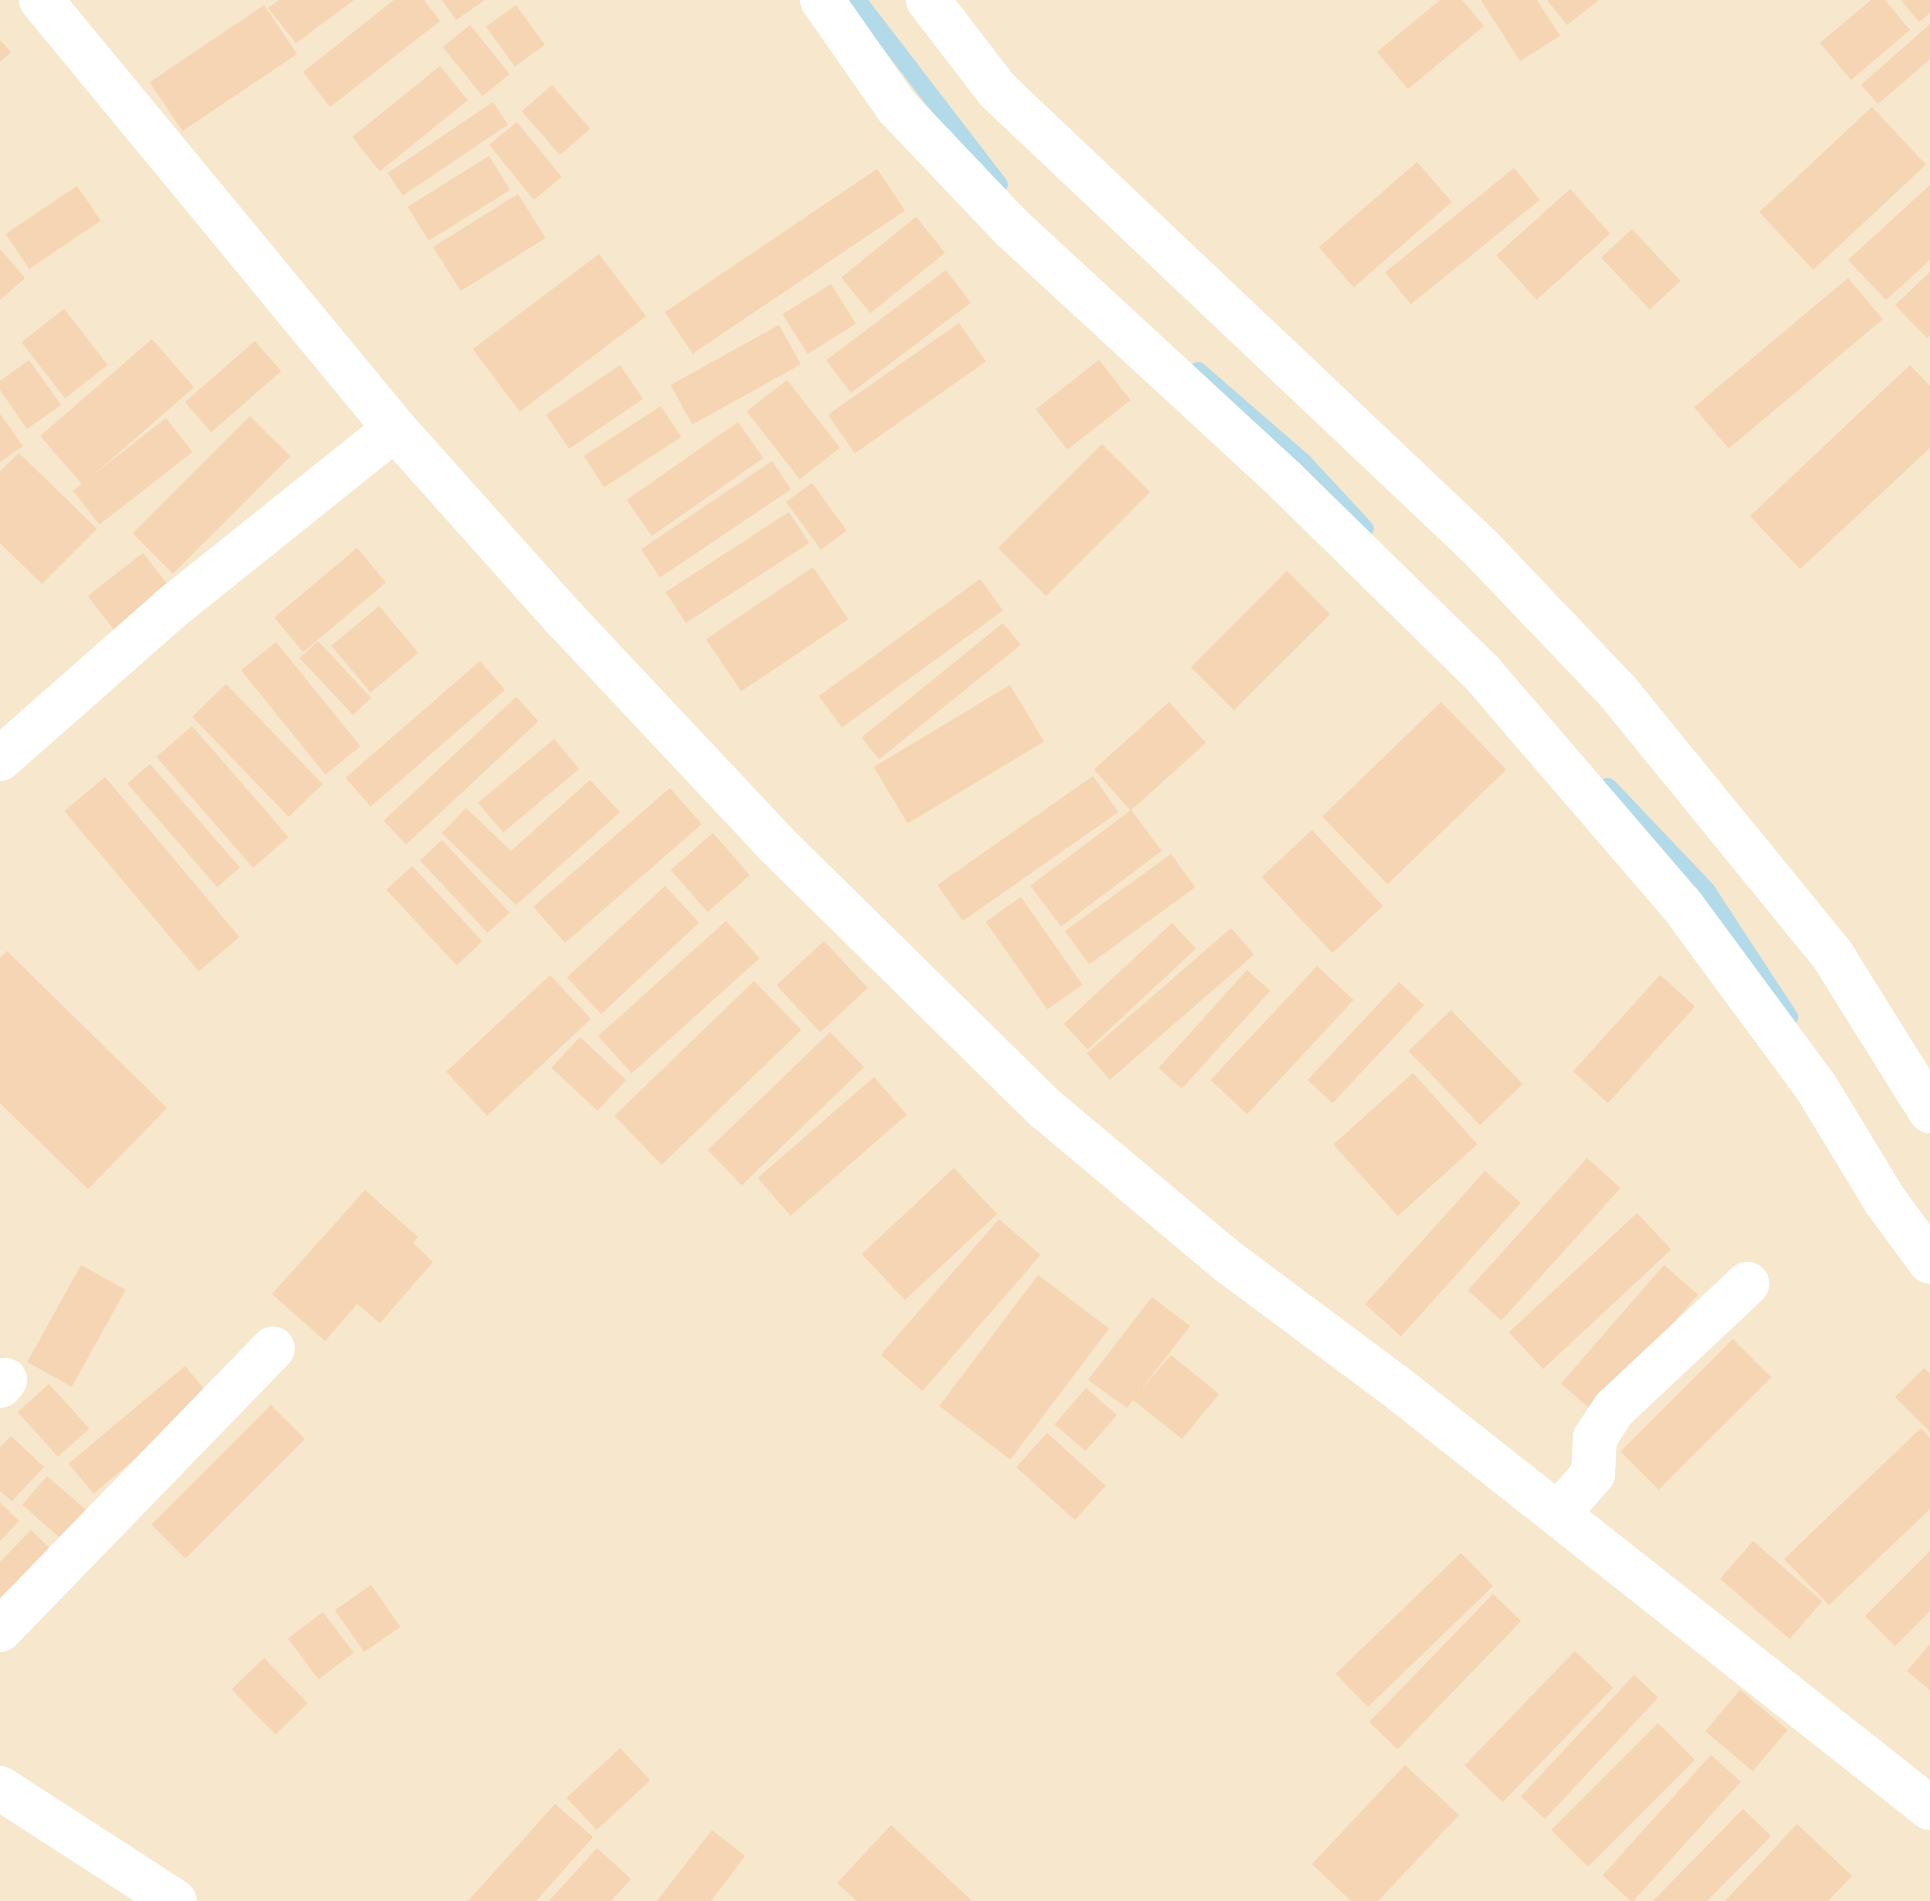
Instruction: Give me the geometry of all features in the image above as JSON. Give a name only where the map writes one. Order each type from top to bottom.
[{"type":"street","points":[[41,0],[395,429],[775,843],[1046,1109],[1226,1260],[1558,1514],[1930,1808]]},
{"type":"street","points":[[822,0],[897,107],[1012,228],[1287,482],[1482,673],[1681,904],[1816,1087],[1886,1202],[1930,1262]]},
{"type":"street","points":[[928,0],[997,90],[1481,548],[1618,692],[1833,956],[1930,1111]]},
{"type":"street","points":[[0,759],[170,609],[395,429]]},
{"type":"street","points":[[1558,1514],[1593,1474],[1595,1438],[1614,1409],[1747,1284]]},
{"type":"street","points":[[0,1630],[273,1348]]},
{"type":"street","points":[[0,1788],[175,1901]]},
{"type":"shaded area","points":[[0,0],[1930,0],[1930,1901],[0,1901]]},
{"type":"building","points":[[279,0],[354,0],[296,43],[268,8]]},
{"type":"building","points":[[394,0],[424,0],[440,21],[330,107],[303,72]]},
{"type":"building","points":[[442,0],[485,0],[456,20]]},
{"type":"building","points":[[1440,0],[1462,0],[1484,26],[1408,89],[1377,52]]},
{"type":"building","points":[[1481,0],[1537,0],[1560,36],[1520,61]]},
{"type":"building","points":[[1547,0],[1599,0],[1567,25]]},
{"type":"building","points":[[1871,0],[1885,0],[1910,30],[1851,80],[1820,43]]},
{"type":"building","points":[[1901,0],[1930,0],[1930,13],[1919,22]]},
{"type":"building","points":[[264,5],[297,54],[183,131],[150,82]]},
{"type":"building","points":[[516,5],[545,45],[515,66],[486,27]]},
{"type":"building","points":[[1930,24],[1930,59],[1878,104],[1861,85]]},
{"type":"building","points":[[470,25],[510,74],[482,96],[443,47]]},
{"type":"building","points":[[0,40],[11,52],[0,62]]},
{"type":"building","points":[[440,66],[468,100],[380,171],[352,137]]},
{"type":"building","points":[[552,85],[590,129],[560,155],[522,111]]},
{"type":"building","points":[[493,102],[508,124],[403,195],[388,173]]},
{"type":"building","points":[[1872,107],[1926,165],[1813,270],[1759,212]]},
{"type":"building","points":[[517,122],[562,177],[534,200],[489,145]]},
{"type":"building","points":[[489,156],[510,190],[429,241],[408,207]]},
{"type":"building","points":[[1417,162],[1452,202],[1354,287],[1319,247]]},
{"type":"building","points":[[1514,168],[1540,200],[1411,304],[1385,272]]},
{"type":"building","points":[[877,169],[905,210],[693,354],[665,312]]},
{"type":"building","points":[[1930,185],[1930,260],[1886,300],[1848,260]]},
{"type":"building","points":[[77,186],[100,221],[29,269],[6,234]]},
{"type":"building","points":[[1570,189],[1610,234],[1537,300],[1496,255]]},
{"type":"building","points":[[518,194],[546,238],[461,291],[433,247]]},
{"type":"building","points":[[916,217],[945,253],[870,313],[841,277]]},
{"type":"building","points":[[1632,229],[1680,281],[1650,310],[1601,258]]},
{"type":"building","points":[[0,249],[25,278],[0,300]]},
{"type":"building","points":[[599,254],[646,316],[520,411],[473,349]]},
{"type":"building","points":[[946,270],[971,303],[851,393],[826,360]]},
{"type":"building","points":[[1930,272],[1930,336],[1927,338],[1895,305]]},
{"type":"building","points":[[1848,278],[1883,319],[1729,449],[1694,407]]},
{"type":"building","points":[[831,284],[856,324],[808,354],[783,314]]},
{"type":"building","points":[[64,309],[108,365],[65,398],[21,342]]},
{"type":"building","points":[[959,323],[986,362],[855,453],[828,415]]},
{"type":"building","points":[[779,325],[801,364],[692,424],[671,385]]},
{"type":"building","points":[[152,339],[194,387],[82,484],[40,436]]},
{"type":"building","points":[[255,341],[281,371],[211,432],[185,402]]},
{"type":"building","points":[[29,360],[61,405],[27,429],[0,390],[0,381]]},
{"type":"building","points":[[1099,360],[1130,400],[1067,449],[1036,409]]},
{"type":"building","points":[[620,365],[643,399],[569,449],[546,415]]},
{"type":"building","points":[[1910,365],[1930,386],[1930,448],[1800,569],[1750,516]]},
{"type":"building","points":[[787,380],[840,448],[800,479],[747,411]]},
{"type":"building","points":[[661,406],[681,437],[604,487],[584,456]]},
{"type":"building","points":[[0,414],[23,446],[0,462]]},
{"type":"building","points":[[250,416],[290,456],[173,574],[133,533]]},
{"type":"building","points":[[166,418],[192,452],[99,525],[73,491]]},
{"type":"building","points":[[738,422],[763,458],[652,536],[627,500]]},
{"type":"building","points":[[1102,444],[1150,492],[1046,596],[998,548]]},
{"type":"building","points":[[19,453],[97,529],[42,584],[0,543],[0,471]]},
{"type":"building","points":[[772,461],[791,489],[660,578],[641,549]]},
{"type":"building","points":[[812,483],[847,531],[821,550],[786,502]]},
{"type":"building","points":[[789,512],[809,543],[686,623],[666,592]]},
{"type":"building","points":[[357,548],[386,582],[303,652],[274,617]]},
{"type":"building","points":[[143,553],[173,592],[118,635],[88,596]]},
{"type":"building","points":[[813,567],[848,619],[741,691],[706,639]]},
{"type":"building","points":[[1287,571],[1330,614],[1234,710],[1191,667]]},
{"type":"building","points":[[980,579],[1003,611],[842,728],[819,696]]},
{"type":"building","points":[[379,606],[418,653],[371,693],[332,646]]},
{"type":"building","points":[[1003,623],[1021,645],[879,759],[862,738]]},
{"type":"building","points":[[318,641],[371,698],[353,715],[300,658]]},
{"type":"building","points":[[276,642],[360,746],[325,774],[241,670]]},
{"type":"building","points":[[480,661],[505,690],[371,806],[346,778]]},
{"type":"building","points":[[226,684],[323,784],[289,817],[192,717]]},
{"type":"building","points":[[1010,685],[1044,742],[908,823],[874,767]]},
{"type":"building","points":[[516,697],[539,721],[406,845],[384,820]]},
{"type":"building","points":[[1169,702],[1206,743],[1131,810],[1094,770]]},
{"type":"building","points":[[1441,702],[1506,770],[1388,884],[1322,817]]},
{"type":"building","points":[[192,726],[288,837],[253,868],[157,757]]},
{"type":"building","points":[[554,739],[579,769],[503,833],[478,803]]},
{"type":"building","points":[[150,764],[240,867],[217,887],[127,784]]},
{"type":"building","points":[[1093,776],[1118,812],[963,921],[937,885]]},
{"type":"building","points":[[105,777],[239,937],[199,971],[64,811]]},
{"type":"building","points":[[590,780],[620,812],[516,905],[442,833],[466,808],[511,851]]},
{"type":"building","points":[[670,788],[701,824],[565,943],[533,907]]},
{"type":"building","points":[[1131,810],[1162,851],[1061,927],[1030,886]]},
{"type":"building","points":[[1312,830],[1383,906],[1332,953],[1262,877]]},
{"type":"building","points":[[713,833],[750,875],[707,912],[671,870]]},
{"type":"building","points":[[442,840],[510,912],[488,933],[420,860]]},
{"type":"building","points":[[1171,854],[1195,887],[1089,964],[1065,931]]},
{"type":"building","points":[[412,866],[482,941],[457,965],[386,890]]},
{"type":"building","points":[[665,886],[699,923],[601,1014],[567,977]]},
{"type":"building","points":[[1021,897],[1082,985],[1047,1009],[986,922]]},
{"type":"building","points":[[726,921],[759,958],[632,1073],[598,1036]]},
{"type":"building","points":[[1172,923],[1196,949],[1088,1050],[1064,1024]]},
{"type":"building","points":[[1231,928],[1254,954],[1110,1080],[1087,1053]]},
{"type":"building","points":[[824,941],[868,988],[820,1032],[776,985]]},
{"type":"building","points":[[7,951],[167,1108],[88,1189],[0,1103],[0,958]]},
{"type":"building","points":[[1317,966],[1354,1000],[1247,1114],[1211,1080]]},
{"type":"building","points":[[1247,970],[1270,991],[1182,1089],[1159,1068]]},
{"type":"building","points":[[550,975],[591,1019],[487,1116],[446,1072]]},
{"type":"building","points":[[1660,975],[1695,1006],[1608,1103],[1573,1072]]},
{"type":"building","points":[[754,981],[801,1030],[662,1165],[614,1116]]},
{"type":"building","points":[[1399,982],[1424,1005],[1332,1103],[1308,1080]]},
{"type":"building","points":[[1451,1010],[1523,1084],[1480,1125],[1409,1051]]},
{"type":"building","points":[[830,1032],[864,1067],[742,1185],[708,1150]]},
{"type":"building","points":[[580,1037],[626,1080],[597,1111],[551,1068]]},
{"type":"building","points":[[1413,1073],[1477,1144],[1398,1216],[1333,1145]]},
{"type":"building","points":[[874,1077],[907,1115],[791,1216],[758,1178]]},
{"type":"building","points":[[1587,1158],[1620,1188],[1501,1320],[1468,1290]]},
{"type":"building","points":[[954,1168],[997,1214],[905,1300],[862,1254]]},
{"type":"building","points":[[1485,1171],[1521,1203],[1401,1336],[1365,1304]]},
{"type":"building","points":[[365,1190],[418,1237],[413,1243],[433,1262],[380,1323],[357,1304],[325,1341],[272,1294]]},
{"type":"building","points":[[1637,1213],[1671,1250],[1543,1369],[1509,1332]]},
{"type":"building","points":[[999,1219],[1041,1255],[922,1391],[881,1355]]},
{"type":"building","points":[[81,1265],[126,1290],[72,1387],[27,1362]]},
{"type":"building","points":[[1664,1265],[1698,1295],[1595,1413],[1561,1383]]},
{"type":"building","points":[[1038,1275],[1109,1329],[1010,1460],[939,1406]]},
{"type":"building","points":[[1152,1297],[1190,1326],[1139,1392],[1171,1355],[1219,1394],[1182,1439],[1133,1400],[1127,1408],[1088,1380]]},
{"type":"building","points":[[1733,1339],[1771,1377],[1659,1490],[1621,1451]]},
{"type":"building","points":[[185,1366],[210,1396],[94,1494],[69,1464]]},
{"type":"building","points":[[1924,1368],[1930,1373],[1930,1432],[1895,1397]]},
{"type":"building","points":[[49,1384],[89,1429],[58,1457],[18,1412]]},
{"type":"building","points":[[1086,1388],[1117,1415],[1085,1451],[1055,1424]]},
{"type":"building","points":[[271,1405],[305,1439],[185,1558],[151,1525]]},
{"type":"building","points":[[1921,1428],[1930,1438],[1930,1509],[1829,1605],[1784,1559]]},
{"type":"building","points":[[1047,1433],[1106,1486],[1075,1520],[1016,1467]]},
{"type":"building","points":[[11,1436],[44,1467],[12,1501],[0,1491],[0,1447]]},
{"type":"building","points":[[47,1476],[95,1517],[70,1546],[22,1505]]},
{"type":"building","points":[[0,1502],[19,1521],[0,1541]]},
{"type":"building","points":[[31,1530],[65,1563],[0,1630],[0,1562]]},
{"type":"building","points":[[1753,1541],[1822,1601],[1790,1639],[1720,1579]]},
{"type":"building","points":[[1930,1551],[1930,1611],[1895,1646],[1865,1616]]},
{"type":"building","points":[[1461,1553],[1493,1586],[1368,1707],[1336,1674]]},
{"type":"building","points":[[371,1585],[400,1627],[364,1652],[335,1610]]},
{"type":"building","points":[[1493,1594],[1521,1621],[1397,1749],[1369,1722]]},
{"type":"building","points":[[323,1612],[354,1653],[319,1679],[288,1638]]},
{"type":"building","points":[[1930,1644],[1930,1690],[1907,1671]]},
{"type":"building","points":[[1575,1651],[1613,1688],[1503,1802],[1465,1765]]},
{"type":"building","points":[[264,1658],[308,1703],[275,1735],[232,1689]]},
{"type":"building","points":[[1634,1675],[1658,1698],[1545,1819],[1521,1796]]},
{"type":"building","points":[[1740,1690],[1787,1730],[1753,1771],[1705,1731]]},
{"type":"building","points":[[1658,1723],[1695,1760],[1588,1867],[1551,1830]]},
{"type":"building","points":[[620,1748],[650,1780],[597,1830],[567,1798]]},
{"type":"building","points":[[1711,1755],[1741,1782],[1633,1901],[1603,1875]]},
{"type":"building","points":[[1405,1765],[1459,1815],[1378,1901],[1351,1901],[1312,1864]]},
{"type":"building","points":[[555,1804],[593,1837],[536,1901],[468,1901]]},
{"type":"building","points":[[1743,1809],[1771,1836],[1707,1901],[1653,1901]]},
{"type":"building","points":[[1797,1824],[1852,1876],[1828,1901],[1725,1901]]},
{"type":"building","points":[[891,1825],[972,1901],[857,1901],[837,1883]]},
{"type":"building","points":[[712,1830],[745,1856],[711,1901],[657,1901]]},
{"type":"building","points":[[597,1848],[631,1879],[611,1901],[549,1901]]},
{"type":"waterway","points":[[857,0],[999,185]]},
{"type":"waterway","points":[[1198,371],[1303,462],[1365,529]]},
{"type":"waterway","points":[[1608,787],[1706,890],[1789,1017]]}]
